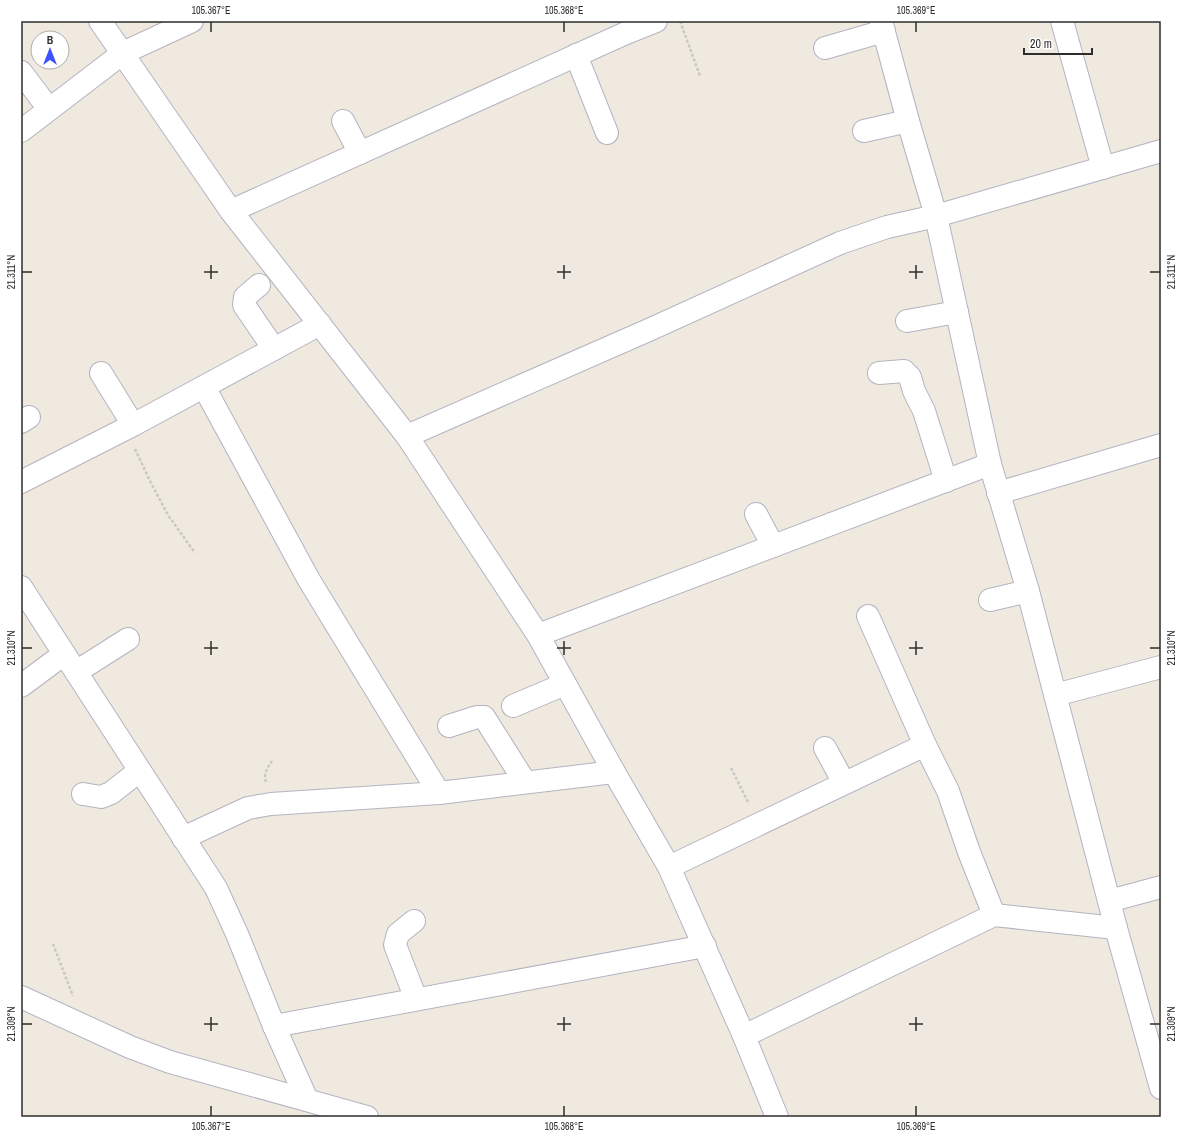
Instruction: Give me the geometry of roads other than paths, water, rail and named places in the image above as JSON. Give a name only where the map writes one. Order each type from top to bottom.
[{"type":"street","points":[[100,21],[231,211],[407,436],[538,634],[614,772],[669,867],[744,1036],[777,1117]]},
{"type":"street","points":[[21,131],[123,53],[192,21]]},
{"type":"street","points":[[231,211],[576,55],[656,21]]},
{"type":"street","points":[[1062,21],[1103,168]]},
{"type":"street","points":[[825,48],[882,26],[936,216],[990,464],[1028,591],[1116,928],[1161,1088]]},
{"type":"street","points":[[576,55],[607,133]]},
{"type":"street","points":[[21,72],[50,109]]},
{"type":"street","points":[[343,120],[360,153]]},
{"type":"street","points":[[864,131],[908,120]]},
{"type":"street","points":[[407,436],[651,329],[840,243],[887,227],[936,216],[1161,151]]},
{"type":"street","points":[[259,285],[245,297],[244,304],[274,349]]},
{"type":"street","points":[[907,321],[957,312]]},
{"type":"street","points":[[21,481],[129,427],[320,324]]},
{"type":"street","points":[[879,373],[904,371],[910,377],[914,391],[924,411],[946,481]]},
{"type":"street","points":[[101,373],[129,427]]},
{"type":"street","points":[[204,386],[309,580],[440,792]]},
{"type":"street","points":[[998,493],[1161,445]]},
{"type":"street","points":[[538,634],[990,464]]},
{"type":"street","points":[[756,514],[773,546]]},
{"type":"street","points":[[21,587],[216,888],[307,1100]]},
{"type":"street","points":[[990,600],[1028,591]]},
{"type":"street","points":[[868,616],[925,745],[948,791],[969,852],[994,915]]},
{"type":"street","points":[[76,672],[128,639]]},
{"type":"street","points":[[21,686],[64,654]]},
{"type":"street","points":[[1056,696],[1161,667]]},
{"type":"street","points":[[513,706],[565,684]]},
{"type":"street","points":[[449,726],[477,717],[484,717],[525,782]]},
{"type":"street","points":[[669,867],[925,745]]},
{"type":"street","points":[[825,748],[844,783]]},
{"type":"street","points":[[83,794],[101,797],[111,793],[139,771]]},
{"type":"street","points":[[183,838],[248,808],[271,804],[440,792],[614,772]]},
{"type":"street","points":[[1109,901],[1161,886]]},
{"type":"street","points":[[744,1036],[994,915],[1116,928]]},
{"type":"street","points":[[414,921],[398,934],[395,945],[416,1000]]},
{"type":"street","points":[[274,1026],[705,946]]},
{"type":"street","points":[[21,998],[130,1047],[170,1062],[367,1117]]}]
